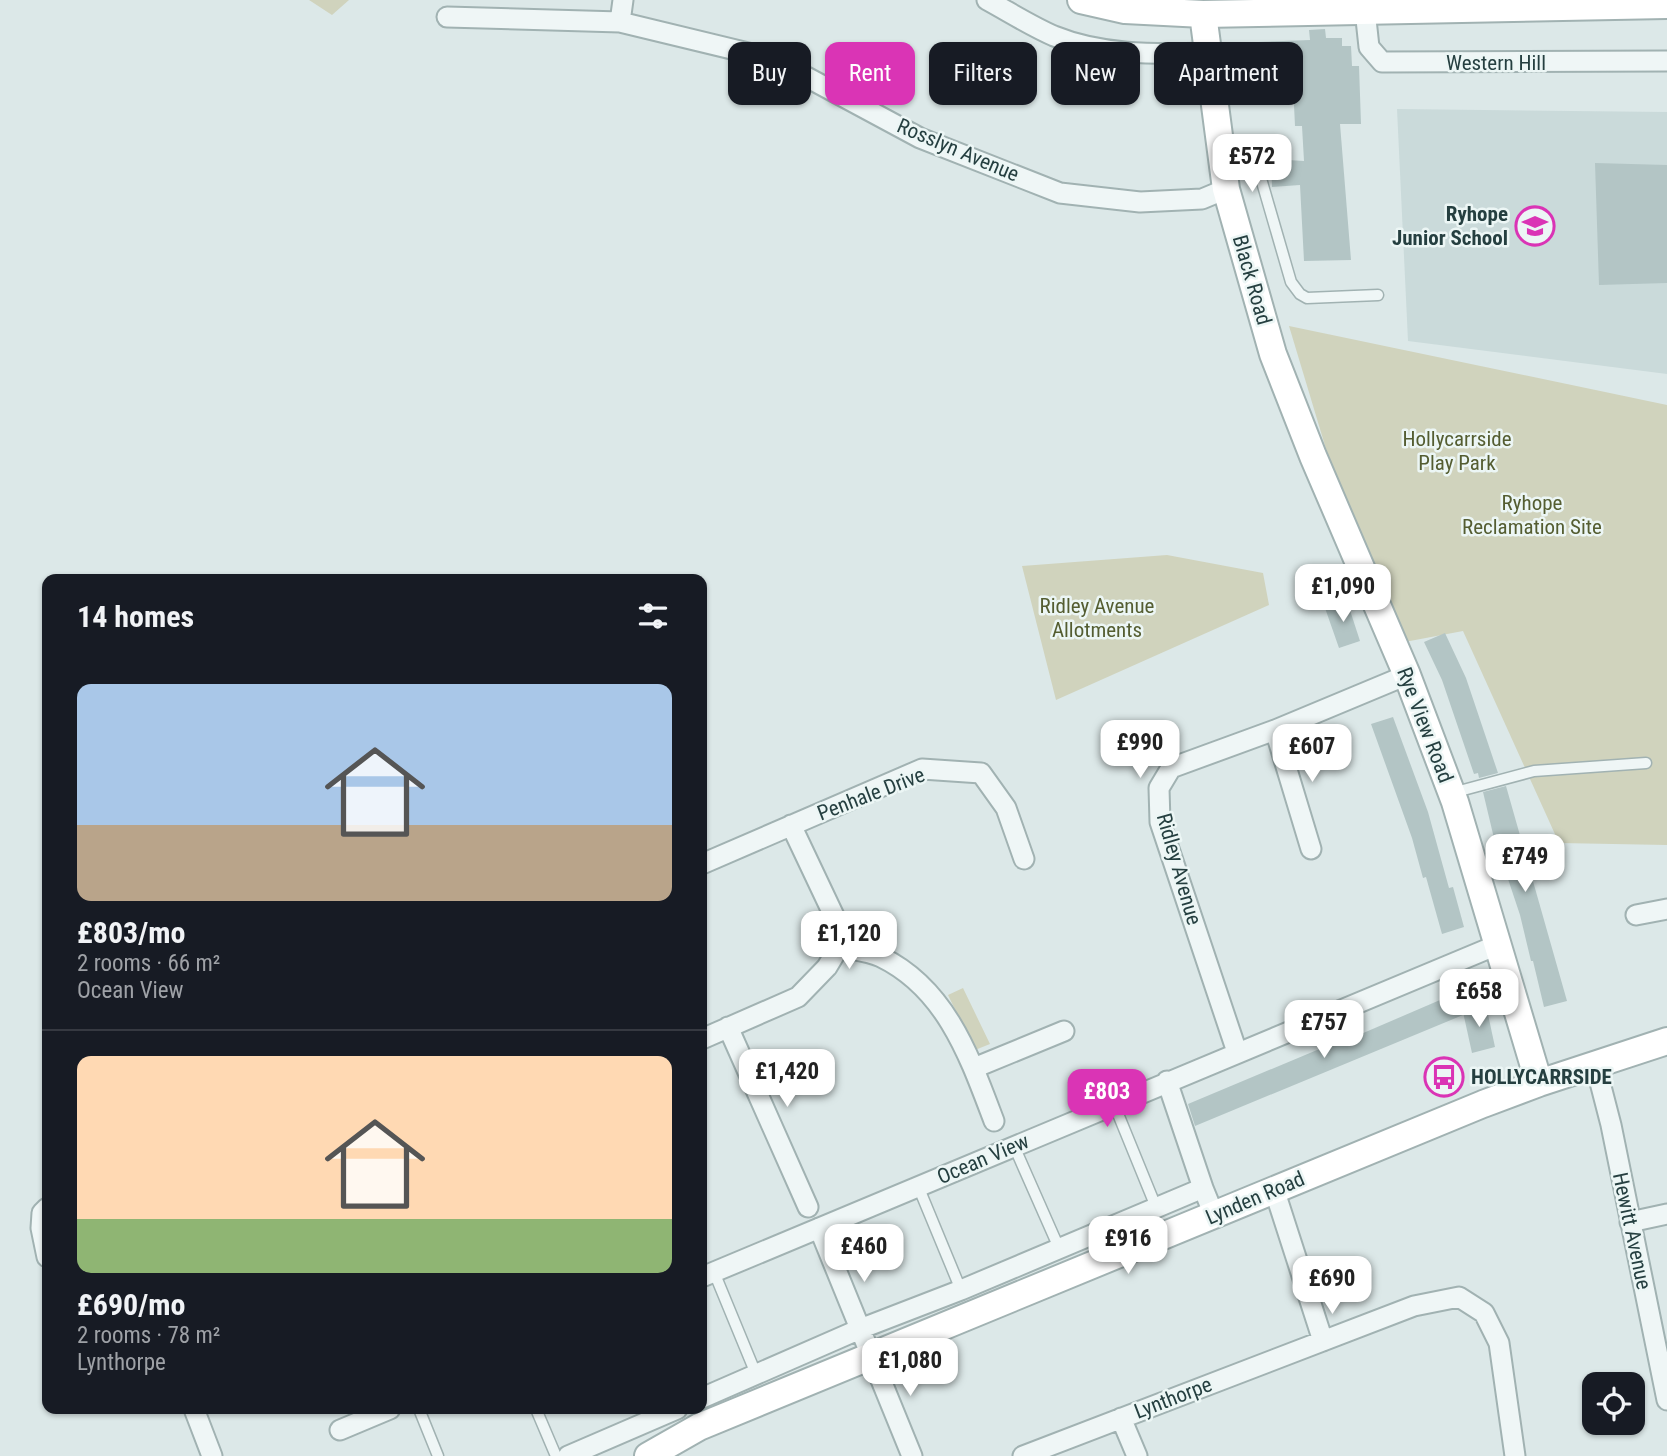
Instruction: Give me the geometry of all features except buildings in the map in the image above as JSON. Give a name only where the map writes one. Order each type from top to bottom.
[{"type":"street","points":[[620,22],[623,0]]},
{"type":"street","points":[[987,0],[1054,36],[1113,51],[1154,54]]},
{"type":"street","points":[[1080,0],[1123,5],[1155,13],[1203,14],[1365,10],[1407,5],[1667,5]]},
{"type":"street","name":"Western Hill","points":[[1365,10],[1369,47],[1382,62],[1667,61]]},
{"type":"street","name":"Black Road","points":[[1203,14],[1207,42]]},
{"type":"street","name":"Rosslyn Avenue","points":[[447,17],[620,22],[773,59],[920,138],[1060,193],[1140,202],[1202,199],[1226,189]]},
{"type":"street","name":"Black Road","points":[[1215,105],[1226,189],[1270,347],[1282,378]]},
{"type":"street","name":"Rye View Road","points":[[1282,378],[1407,675],[1452,793],[1539,1083]]},
{"type":"street","name":"Ridley Avenue","points":[[1237,1052],[1160,822],[1158,788],[1171,768],[1275,730],[1407,675]]},
{"type":"street","points":[[1275,730],[1311,849]]},
{"type":"street","name":"Penhale Drive","points":[[792,825],[922,769],[981,773],[1006,808],[1024,859]]},
{"type":"street","points":[[707,862],[792,825],[835,918],[839,947],[827,967],[798,997],[707,1037]]},
{"type":"street","points":[[1636,915],[1667,909]]},
{"type":"street","name":"Ocean View","points":[[708,1275],[1497,945]]},
{"type":"street","points":[[839,947],[880,956],[921,984],[953,1023],[994,1121]]},
{"type":"street","points":[[728,1027],[808,1207]]},
{"type":"street","points":[[974,1068],[1064,1031]]},
{"type":"street","name":"Lynden Road","points":[[648,1456],[699,1427],[1274,1189],[1539,1083],[1667,1041]]},
{"type":"street","name":"Hewitt Avenue","points":[[1595,1063],[1600,1075],[1667,1400]]},
{"type":"street","points":[[1167,1081],[1214,1215]]},
{"type":"street","points":[[707,1396],[860,1329],[961,1290],[1203,1188]]},
{"type":"street","points":[[1274,1189],[1323,1341]]},
{"type":"street","points":[[42,1213],[42,1233]]},
{"type":"street","points":[[1630,1222],[1667,1214]]},
{"type":"street","points":[[819,1228],[912,1456]]},
{"type":"street","name":"Lynthorpe","points":[[1023,1456],[1414,1306],[1459,1297],[1484,1313],[1499,1343],[1515,1456]]},
{"type":"street","points":[[196,1414],[212,1456]]},
{"type":"street","points":[[340,1430],[378,1414]]},
{"type":"street","points":[[568,1456],[654,1414]]},
{"type":"street","points":[[1121,1418],[1137,1456]]},
{"type":"street","points":[[634,1456],[699,1427]]},
{"type":"lane","points":[[1222,160],[1255,158],[1282,255],[1292,282],[1300,294],[1307,298],[1378,295]]},
{"type":"lane","points":[[1452,793],[1535,771],[1646,763]]},
{"type":"lane","points":[[1114,1104],[1156,1207]]},
{"type":"lane","points":[[1014,1146],[1059,1248]]},
{"type":"lane","points":[[918,1186],[961,1290]]},
{"type":"lane","points":[[708,1275],[756,1374]]},
{"type":"lane","points":[[421,1414],[438,1456]]},
{"type":"lane","points":[[539,1414],[556,1456]]},
{"type":"shaded area","name":"Ryhope Junior School","points":[[1397,109],[1667,112],[1667,374],[1408,341]]},
{"type":"green space","points":[[309,0],[349,0],[332,15]]},
{"type":"green space","name":"Ryhope Reclamation Site","points":[[1289,326],[1667,405],[1667,845],[1559,843],[1463,631],[1394,644],[1364,575]]},
{"type":"green space","name":"Ridley Avenue Allotments","points":[[1167,555],[1263,573],[1269,605],[1056,700],[1022,566]]},
{"type":"green space","points":[[963,988],[990,1044],[975,1050],[948,995]]},
{"type":"place","name":"Ryhope Junior School","points":[[1535,226]]},
{"type":"place","name":"HOLLYCARRSIDE","points":[[1444,1077]]},
{"type":"park label","name":"Hollycarrside Play Park","points":[[1457,451]]}]
